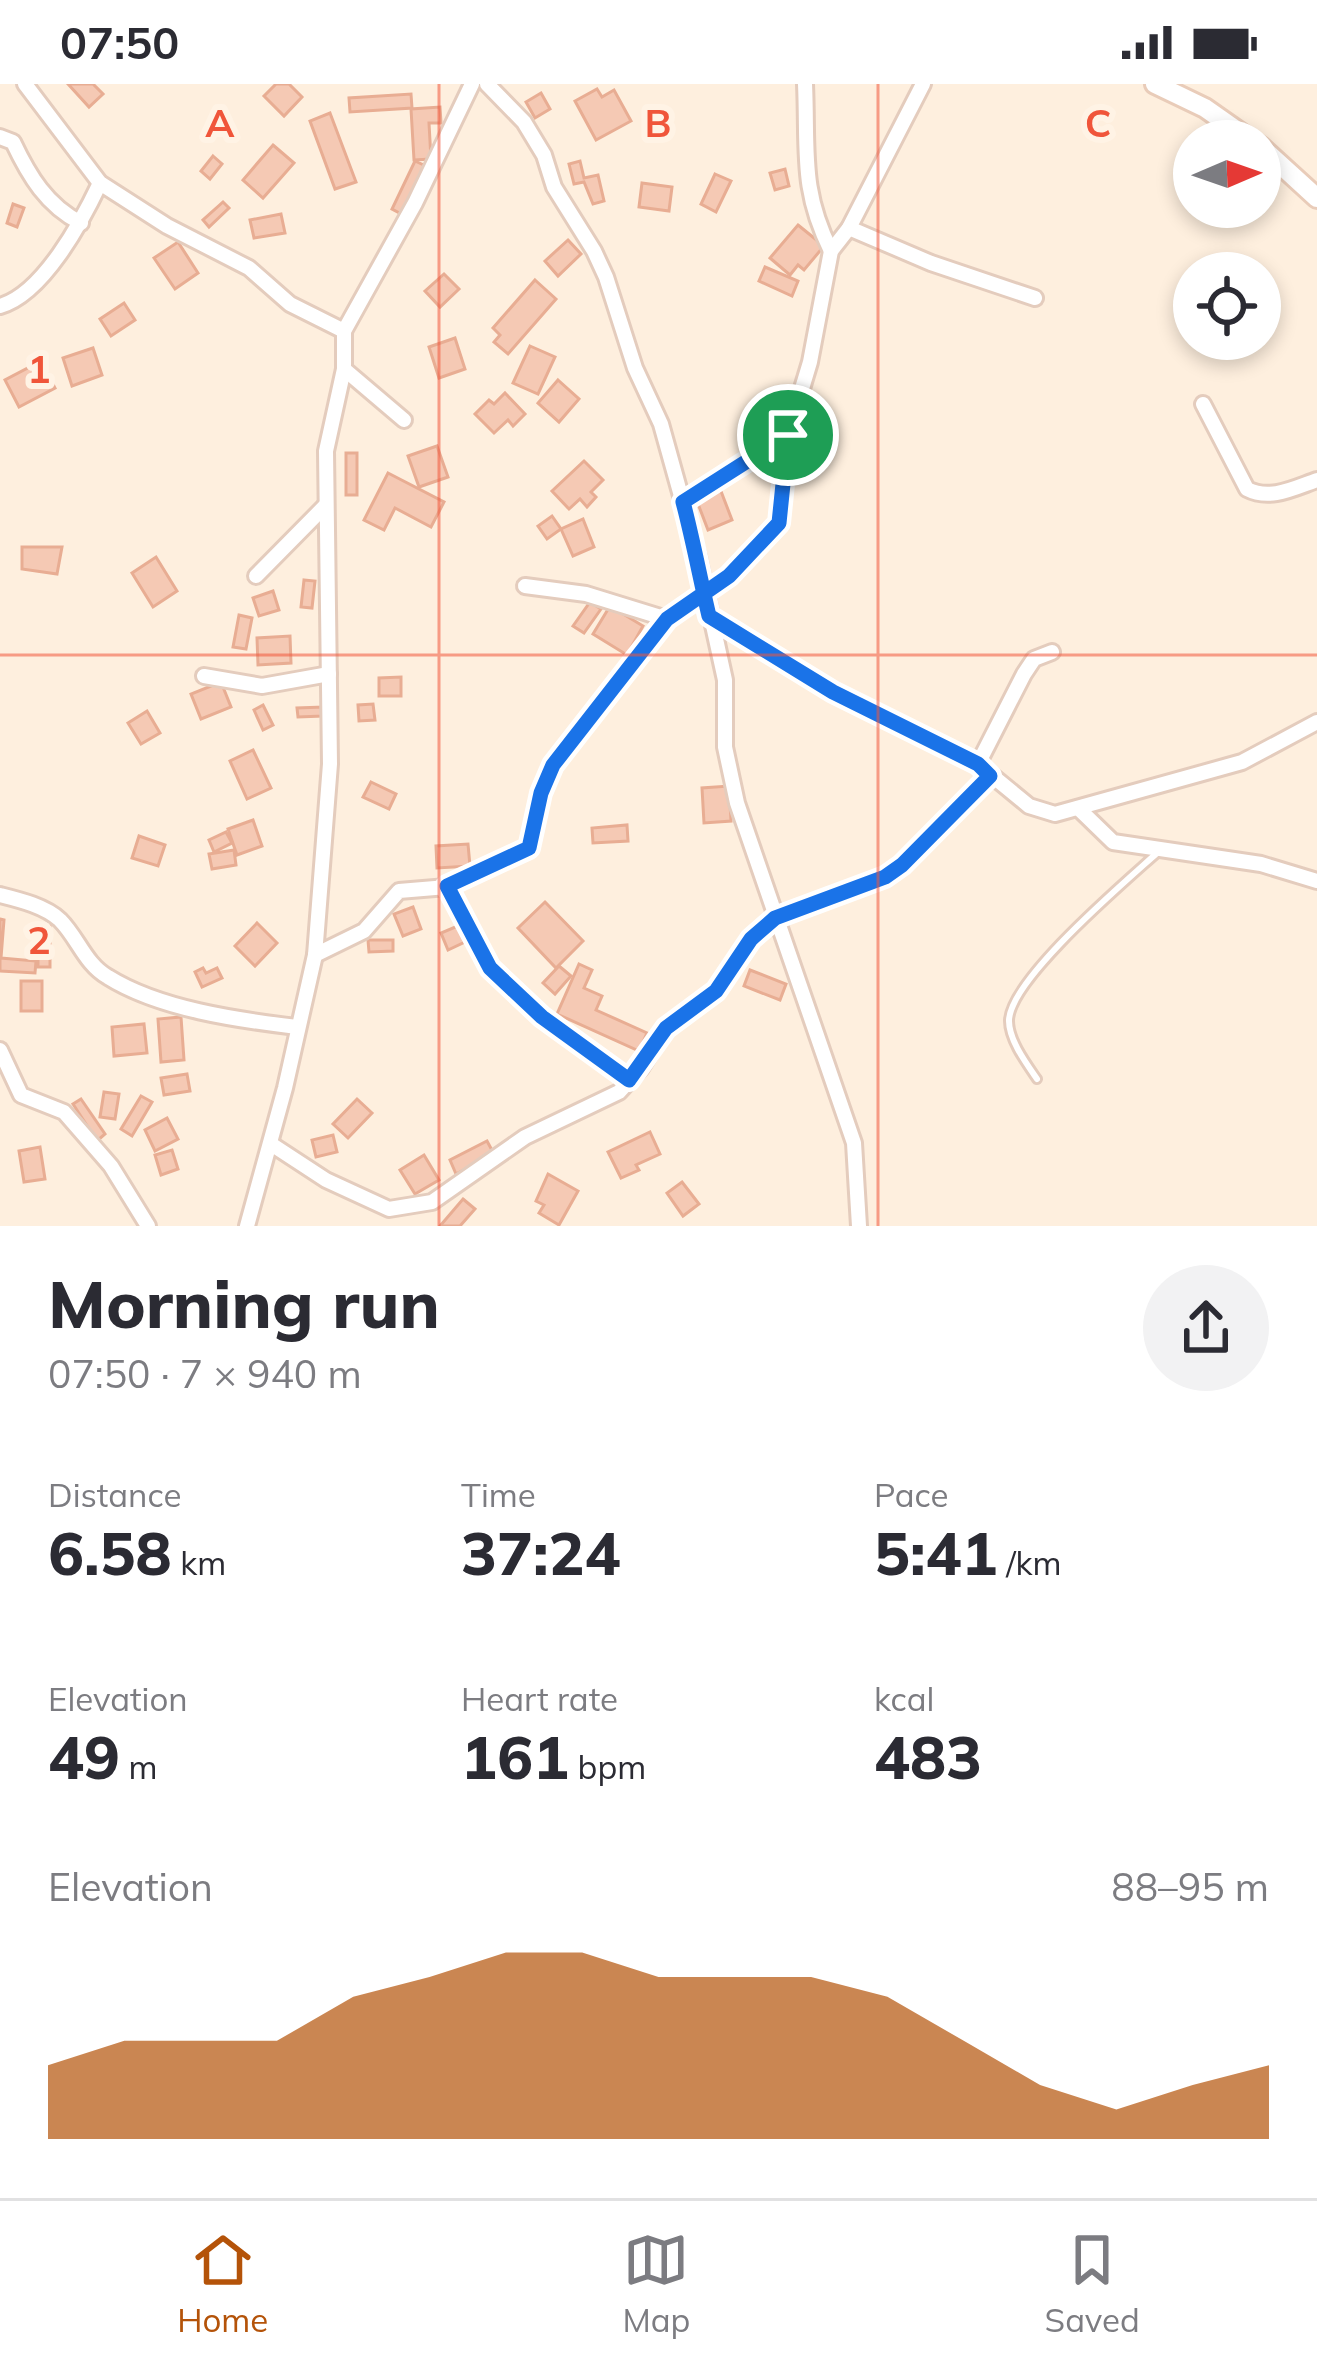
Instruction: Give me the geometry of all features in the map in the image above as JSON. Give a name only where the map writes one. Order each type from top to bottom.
[{"type":"main road","points":[[1154,84],[1221,120]]},
{"type":"main road","points":[[1281,165],[1317,198]]},
{"type":"street","points":[[25,84],[100,183],[167,226],[249,268],[290,304],[344,331]]},
{"type":"street","points":[[247,1226],[315,955],[330,764],[326,451],[344,369],[344,331],[415,202],[472,84]]},
{"type":"street","points":[[487,84],[524,122],[544,155],[554,187],[607,277],[625,343],[661,424],[725,680],[725,747],[736,803],[854,1143],[859,1226]]},
{"type":"street","points":[[805,84],[812,213],[830,251]]},
{"type":"street","points":[[315,955],[364,931],[399,891],[447,886],[529,848],[541,793],[553,765],[667,619],[729,576],[779,523],[788,435],[810,362],[830,251],[849,228],[923,84]]},
{"type":"street","points":[[0,137],[13,142],[25,169],[61,213],[81,223]]},
{"type":"street","points":[[0,306],[41,277],[81,223],[100,183]]},
{"type":"street","points":[[849,228],[1035,298]]},
{"type":"street","points":[[344,369],[404,420]]},
{"type":"street","points":[[1203,404],[1247,489],[1259,495],[1279,493],[1317,480]]},
{"type":"street","points":[[683,502],[788,435]]},
{"type":"street","points":[[256,576],[326,506]]},
{"type":"street","points":[[525,586],[586,594],[667,619]]},
{"type":"street","points":[[709,616],[833,692],[978,764],[1028,806],[1055,814],[1242,762],[1317,722]]},
{"type":"street","points":[[978,764],[1024,674],[1034,659],[1052,652]]},
{"type":"street","points":[[204,676],[262,686],[329,674]]},
{"type":"street","points":[[271,1144],[388,1209],[416,1208],[447,1194],[497,1154],[619,1092],[666,1028],[716,991],[751,939],[775,918],[885,877],[990,776]]},
{"type":"street","points":[[1078,808],[1113,842],[1261,864],[1317,881]]},
{"type":"street","points":[[447,886],[490,968],[542,1017],[629,1080]]},
{"type":"street","points":[[0,895],[57,917],[98,970],[122,984],[203,1011],[297,1028]]},
{"type":"street","points":[[0,1051],[21,1095]]},
{"type":"street","points":[[2,1097],[21,1095],[64,1112],[111,1166],[148,1226]]},
{"type":"lane","points":[[1037,1079],[1008,1025],[1010,1009],[1034,970],[1159,850]]},
{"type":"building","points":[[68,84],[93,84],[103,94],[89,107]]},
{"type":"building","points":[[276,84],[289,84],[302,97],[284,116],[264,96]]},
{"type":"building","points":[[597,89],[602,97],[614,90],[631,121],[596,140],[575,101]]},
{"type":"building","points":[[541,93],[550,109],[535,118],[526,102]]},
{"type":"building","points":[[411,94],[412,108],[350,112],[349,98]]},
{"type":"building","points":[[440,107],[441,123],[429,123],[431,159],[414,160],[411,109]]},
{"type":"building","points":[[330,113],[356,182],[335,189],[310,121]]},
{"type":"building","points":[[273,145],[294,163],[263,198],[243,180]]},
{"type":"building","points":[[213,156],[222,164],[210,179],[201,171]]},
{"type":"building","points":[[415,161],[430,168],[407,217],[392,209]]},
{"type":"building","points":[[580,161],[584,178],[598,175],[604,201],[593,204],[584,182],[574,184],[569,164]]},
{"type":"building","points":[[785,169],[789,186],[775,190],[770,173]]},
{"type":"building","points":[[715,174],[731,181],[716,212],[701,204]]},
{"type":"building","points":[[642,183],[672,187],[669,211],[639,207]]},
{"type":"building","points":[[223,202],[229,208],[209,227],[203,220]]},
{"type":"building","points":[[13,204],[24,208],[17,227],[7,223]]},
{"type":"building","points":[[281,214],[285,233],[254,238],[250,220]]},
{"type":"building","points":[[798,225],[824,246],[804,270],[798,265],[790,275],[770,258]]},
{"type":"building","points":[[568,240],[581,254],[558,276],[545,261]]},
{"type":"building","points":[[178,242],[198,273],[175,289],[154,258]]},
{"type":"building","points":[[765,267],[798,281],[792,296],[759,281]]},
{"type":"building","points":[[444,274],[459,289],[440,307],[425,291]]},
{"type":"building","points":[[535,280],[556,299],[508,354],[494,342],[500,335],[493,328]]},
{"type":"building","points":[[124,303],[135,320],[111,336],[100,319]]},
{"type":"building","points":[[455,338],[465,369],[439,378],[429,347]]},
{"type":"building","points":[[530,346],[555,357],[538,394],[513,383]]},
{"type":"building","points":[[93,348],[102,375],[72,386],[63,358]]},
{"type":"building","points":[[41,361],[55,388],[19,407],[5,380]]},
{"type":"building","points":[[558,380],[579,399],[559,422],[538,403]]},
{"type":"building","points":[[505,393],[525,414],[513,426],[508,420],[494,433],[475,414]]},
{"type":"building","points":[[437,446],[448,477],[419,487],[408,456]]},
{"type":"building","points":[[346,453],[357,453],[357,495],[346,495]]},
{"type":"building","points":[[584,461],[603,480],[591,492],[596,497],[587,507],[580,499],[569,509],[552,491]]},
{"type":"building","points":[[388,473],[444,502],[431,527],[395,508],[384,530],[364,520]]},
{"type":"building","points":[[719,486],[732,520],[708,530],[695,496]]},
{"type":"building","points":[[552,516],[561,529],[547,539],[538,526]]},
{"type":"building","points":[[583,519],[594,547],[573,556],[561,529]]},
{"type":"building","points":[[22,547],[62,547],[57,574],[22,569]]},
{"type":"building","points":[[156,557],[177,591],[153,607],[132,573]]},
{"type":"building","points":[[304,580],[315,581],[312,608],[301,607]]},
{"type":"building","points":[[273,591],[279,610],[259,616],[253,598]]},
{"type":"building","points":[[590,602],[601,609],[584,633],[573,626]]},
{"type":"building","points":[[610,606],[643,626],[627,655],[593,634]]},
{"type":"building","points":[[239,615],[252,618],[246,649],[233,647]]},
{"type":"building","points":[[290,636],[291,663],[258,665],[257,638]]},
{"type":"building","points":[[401,677],[401,696],[379,696],[379,678]]},
{"type":"building","points":[[221,682],[231,707],[201,719],[191,694]]},
{"type":"building","points":[[373,704],[375,720],[359,721],[358,705]]},
{"type":"building","points":[[263,705],[273,725],[263,730],[254,710]]},
{"type":"building","points":[[323,707],[323,716],[298,717],[297,708]]},
{"type":"building","points":[[147,711],[160,733],[141,744],[128,723]]},
{"type":"building","points":[[253,750],[271,788],[247,799],[230,761]]},
{"type":"building","points":[[371,782],[396,794],[389,809],[363,797]]},
{"type":"building","points":[[729,786],[731,821],[704,823],[702,788]]},
{"type":"building","points":[[253,820],[262,846],[237,855],[228,829]]},
{"type":"building","points":[[627,825],[628,841],[593,843],[592,828]]},
{"type":"building","points":[[226,832],[232,843],[214,852],[209,840]]},
{"type":"building","points":[[139,836],[165,845],[158,866],[132,858]]},
{"type":"building","points":[[468,844],[470,866],[437,868],[436,846]]},
{"type":"building","points":[[234,850],[236,865],[212,869],[209,854]]},
{"type":"building","points":[[545,902],[583,941],[556,968],[518,928]]},
{"type":"building","points":[[413,907],[421,929],[403,936],[394,914]]},
{"type":"building","points":[[0,919],[4,920],[1,958],[36,961],[35,973],[0,971]]},
{"type":"building","points":[[257,923],[277,943],[255,966],[235,946]]},
{"type":"building","points":[[460,925],[467,941],[448,950],[441,933]]},
{"type":"building","points":[[38,926],[50,926],[50,967],[38,967]]},
{"type":"building","points":[[368,940],[393,940],[393,951],[369,952]]},
{"type":"building","points":[[579,964],[592,970],[584,988],[602,996],[596,1010],[647,1033],[639,1051],[557,1014]]},
{"type":"building","points":[[559,966],[571,976],[555,994],[543,983]]},
{"type":"building","points":[[203,968],[206,973],[217,968],[222,978],[202,987],[195,972]]},
{"type":"building","points":[[750,970],[786,984],[780,1000],[744,986]]},
{"type":"building","points":[[21,981],[42,981],[42,1011],[21,1011]]},
{"type":"building","points":[[181,1017],[184,1060],[161,1062],[158,1019]]},
{"type":"building","points":[[144,1024],[147,1053],[114,1056],[112,1027]]},
{"type":"building","points":[[187,1074],[190,1091],[164,1095],[161,1078]]},
{"type":"building","points":[[104,1092],[119,1094],[115,1119],[100,1117]]},
{"type":"building","points":[[141,1096],[152,1102],[132,1136],[121,1129]]},
{"type":"building","points":[[81,1099],[105,1134],[97,1141],[73,1104]]},
{"type":"building","points":[[357,1099],[372,1113],[348,1138],[333,1124]]},
{"type":"building","points":[[167,1118],[178,1139],[155,1151],[145,1130]]},
{"type":"building","points":[[650,1132],[660,1154],[621,1178],[608,1152]]},
{"type":"building","points":[[333,1135],[337,1152],[316,1157],[312,1140]]},
{"type":"building","points":[[487,1141],[494,1154],[456,1174],[450,1160]]},
{"type":"building","points":[[40,1147],[45,1179],[24,1182],[19,1151]]},
{"type":"building","points":[[172,1150],[178,1169],[161,1175],[155,1155]]},
{"type":"building","points":[[424,1155],[439,1180],[415,1194],[400,1170]]},
{"type":"building","points":[[548,1174],[578,1191],[559,1225],[539,1213],[544,1205],[536,1201]]},
{"type":"building","points":[[682,1182],[699,1204],[683,1216],[667,1193]]},
{"type":"building","points":[[463,1199],[475,1209],[460,1226],[440,1226]]},
{"type":"route","points":[[788,435],[683,502],[698,557],[704,594],[709,616],[833,692],[978,764],[990,776],[885,877],[775,918],[751,939],[716,991],[666,1028],[629,1080],[542,1017],[490,968],[447,886],[529,848],[541,793],[553,765],[667,619],[704,594],[729,576],[779,523],[788,435]]}]
